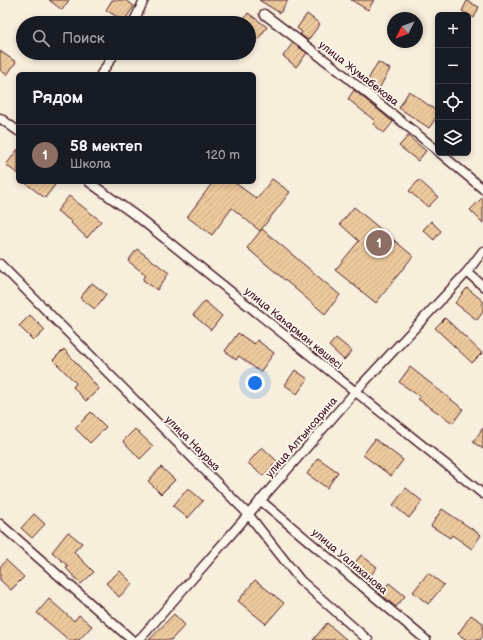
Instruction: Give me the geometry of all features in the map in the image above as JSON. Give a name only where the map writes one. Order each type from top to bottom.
[{"type":"street","points":[[136,16],[144,0]]},
{"type":"street","name":"улица Жумабекова","points":[[264,14],[338,70],[435,149]]},
{"type":"street","points":[[102,72],[110,60]]},
{"type":"street","points":[[0,118],[16,130]]},
{"type":"street","name":"улица Жумабекова","points":[[444,156],[483,189]]},
{"type":"street","name":"улица Каһарман көшесі","points":[[92,184],[139,218],[483,494]]},
{"type":"street","name":"улица Алтынсарина","points":[[139,640],[355,392],[467,272],[483,251]]},
{"type":"street","name":"улица Наурыз","points":[[0,264],[248,514],[300,580],[368,640]]},
{"type":"street","points":[[467,272],[483,286]]},
{"type":"street","name":"улица Уалиханова","points":[[260,500],[426,640]]},
{"type":"street","points":[[0,524],[132,640]]},
{"type":"building","points":[[49,0],[69,0],[62,10]]},
{"type":"building","points":[[112,0],[125,0],[134,6],[127,16],[116,16],[106,10]]},
{"type":"building","points":[[259,0],[288,0],[280,13]]},
{"type":"building","points":[[351,0],[374,0],[368,10]]},
{"type":"building","points":[[467,1],[479,7],[474,18],[471,16],[471,12],[462,11]]},
{"type":"building","points":[[307,14],[320,24],[308,40],[300,34],[302,32],[297,28]]},
{"type":"building","points":[[256,19],[267,27],[256,42]]},
{"type":"building","points":[[293,43],[307,53],[296,67],[283,56]]},
{"type":"building","points":[[0,51],[16,62],[7,75],[0,70]]},
{"type":"building","points":[[378,62],[390,69],[376,94],[365,85]]},
{"type":"building","points":[[354,90],[393,122],[384,133],[373,124],[375,121],[348,99]]},
{"type":"building","points":[[409,91],[435,110],[435,119],[429,128],[399,108]]},
{"type":"building","points":[[408,136],[426,151],[418,161],[399,146]]},
{"type":"building","points":[[16,152],[16,172],[6,165]]},
{"type":"building","points":[[272,179],[290,192],[260,231],[232,208],[212,235],[187,217],[212,184],[237,184],[257,199]]},
{"type":"building","points":[[419,180],[438,197],[428,207],[409,191]]},
{"type":"building","points":[[27,184],[55,185],[45,198]]},
{"type":"building","points":[[69,196],[101,221],[87,238],[71,223],[72,222],[57,211]]},
{"type":"building","points":[[483,197],[483,223],[470,210]]},
{"type":"building","points":[[354,207],[413,256],[376,303],[335,270],[359,241],[340,224]]},
{"type":"building","points":[[431,221],[441,231],[434,240],[423,230]]},
{"type":"building","points":[[262,229],[340,295],[325,314],[247,248]]},
{"type":"building","points":[[137,249],[169,273],[157,290],[143,280],[146,275],[128,261]]},
{"type":"building","points":[[92,283],[106,294],[95,309],[80,298]]},
{"type":"building","points":[[467,288],[483,301],[483,312],[477,320],[455,303]]},
{"type":"building","points":[[205,301],[222,316],[211,330],[193,315]]},
{"type":"building","points":[[30,315],[45,330],[34,341],[19,326]]},
{"type":"building","points":[[445,318],[482,353],[472,363],[435,328]]},
{"type":"building","points":[[238,333],[254,344],[257,340],[274,353],[260,372],[239,356],[236,360],[225,351]]},
{"type":"building","points":[[336,338],[352,351],[344,360],[329,346]]},
{"type":"building","points":[[64,349],[99,389],[86,401],[73,387],[76,383],[53,360]]},
{"type":"building","points":[[410,367],[463,409],[453,423],[418,399],[420,397],[399,382]]},
{"type":"building","points":[[295,370],[308,379],[297,394],[285,385]]},
{"type":"building","points":[[91,412],[106,427],[90,443],[75,428]]},
{"type":"building","points":[[483,428],[483,449],[473,442]]},
{"type":"building","points":[[135,429],[153,446],[140,459],[123,441]]},
{"type":"building","points":[[375,439],[403,460],[391,476],[363,455]]},
{"type":"building","points":[[262,447],[277,461],[263,476],[248,463]]},
{"type":"building","points":[[318,458],[338,472],[327,488],[307,474]]},
{"type":"building","points":[[161,467],[175,480],[161,494],[148,481]]},
{"type":"building","points":[[188,488],[203,501],[188,518],[173,506]]},
{"type":"building","points":[[406,488],[422,501],[409,518],[393,505]]},
{"type":"building","points":[[442,509],[481,535],[472,549],[452,535],[450,538],[431,526]]},
{"type":"building","points":[[34,514],[45,524],[32,538],[21,528]]},
{"type":"building","points":[[68,532],[82,543],[74,552],[94,572],[81,584],[66,568],[68,566],[52,552]]},
{"type":"building","points":[[361,555],[377,567],[366,582],[350,569]]},
{"type":"building","points":[[6,560],[24,577],[11,590],[0,580],[0,567]]},
{"type":"building","points":[[120,571],[133,584],[119,597],[106,583]]},
{"type":"building","points":[[428,573],[444,585],[428,604],[413,592]]},
{"type":"building","points":[[255,580],[284,603],[266,624],[238,601]]},
{"type":"building","points":[[389,583],[405,596],[396,607],[380,594]]},
{"type":"building","points":[[49,599],[74,621],[79,615],[92,626],[79,640],[69,640],[37,613]]},
{"type":"building","points":[[174,614],[185,625],[171,640],[149,640]]},
{"type":"building","points":[[471,615],[483,623],[483,636],[480,640],[467,640],[458,634]]},
{"type":"building","points":[[327,623],[347,640],[313,640]]},
{"type":"place","name":"58 мектеп","points":[[379,243]]}]
